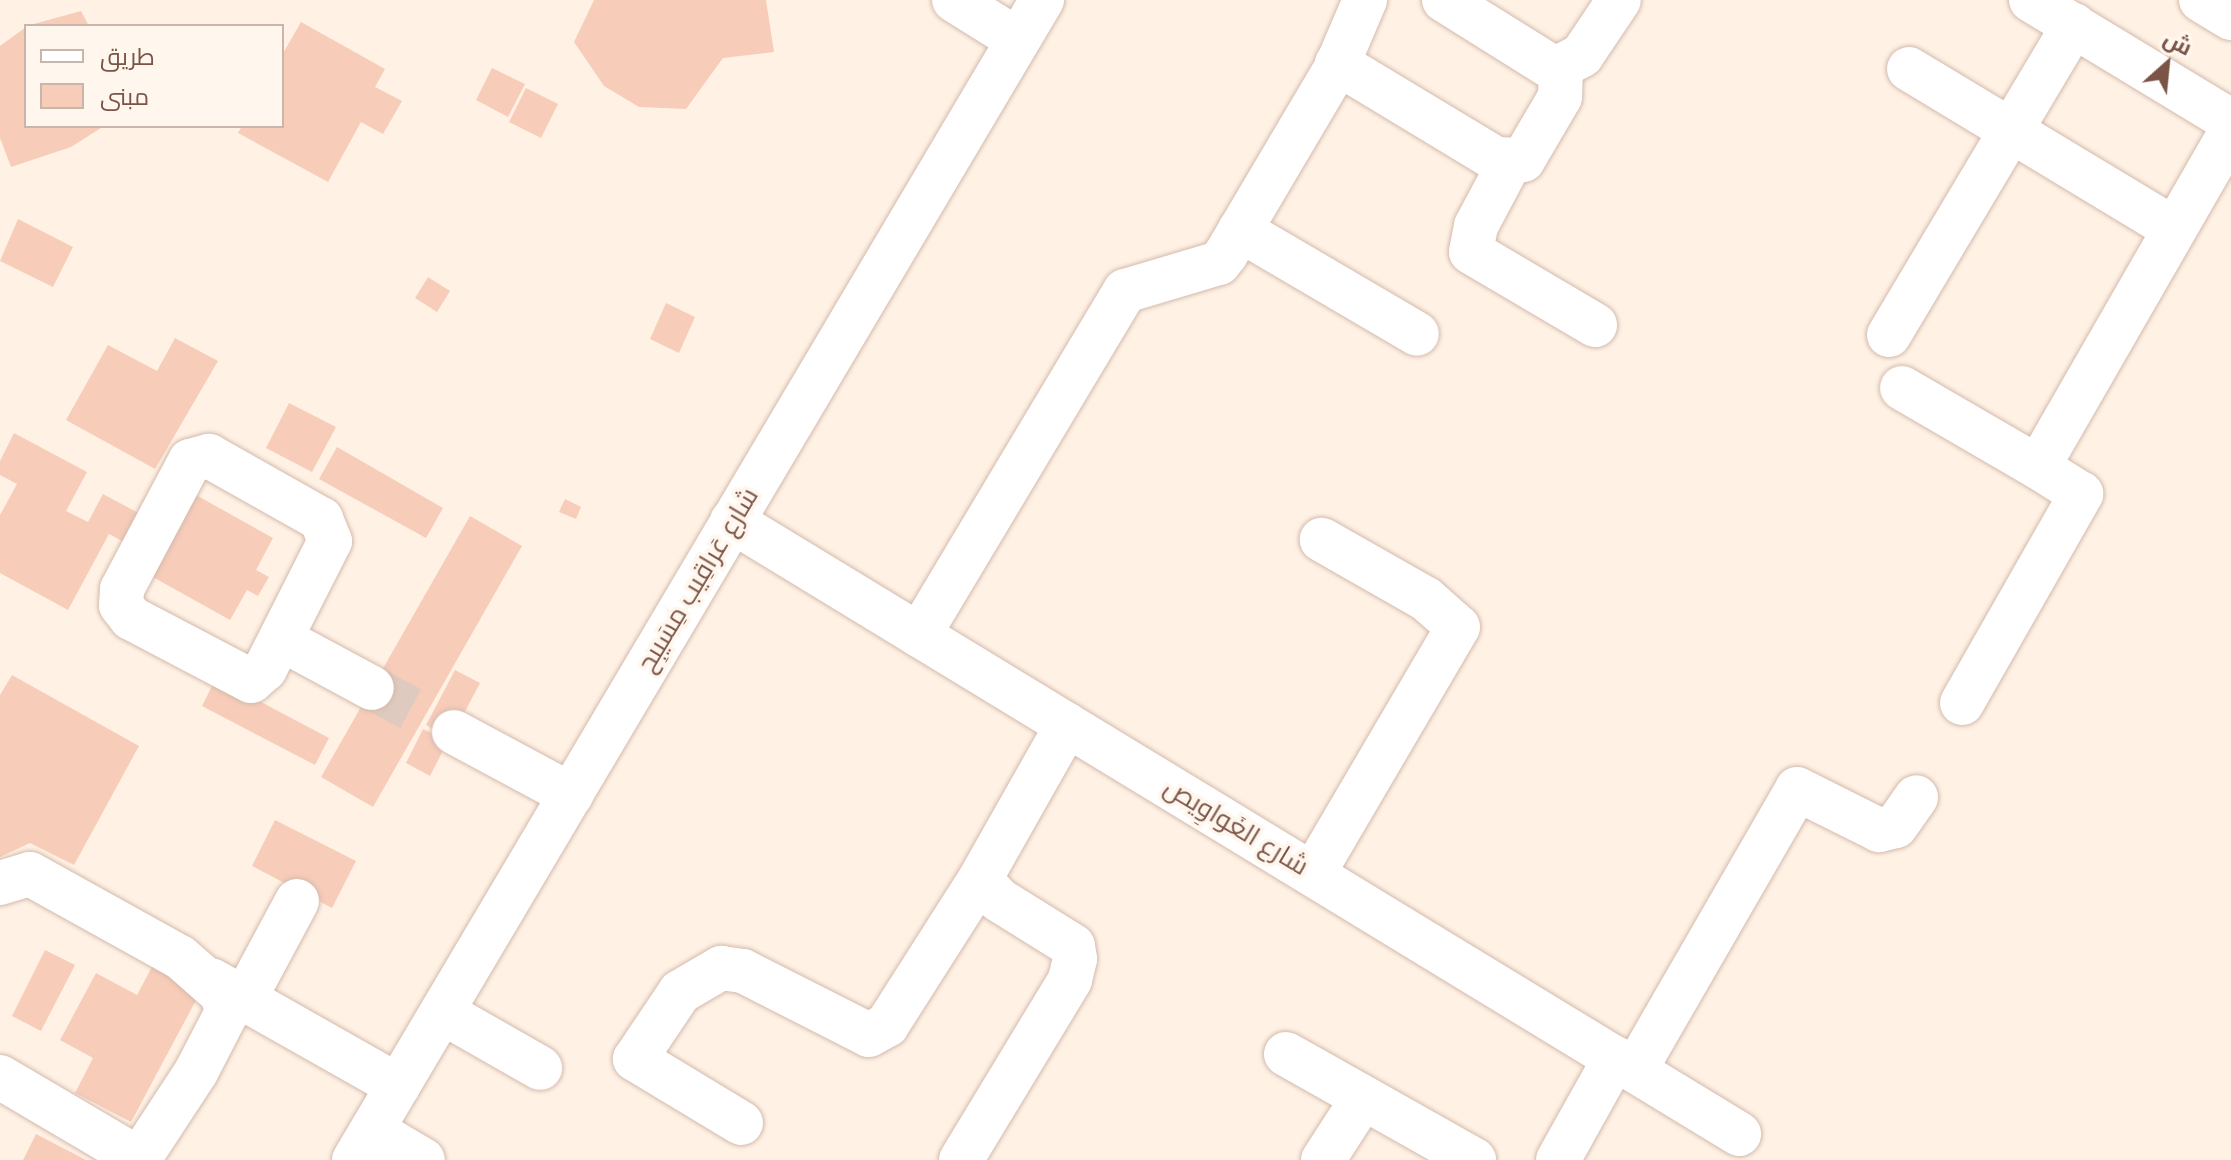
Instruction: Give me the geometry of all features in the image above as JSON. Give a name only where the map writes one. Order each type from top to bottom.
[{"type":"street","points":[[954,0],[1018,40]]},
{"type":"street","name":"شارع عَراقِيب مِسَيبِح","points":[[363,1145],[1042,0]]},
{"type":"street","points":[[919,635],[1125,291],[1219,263],[1337,63],[1365,0]]},
{"type":"street","points":[[1444,0],[1557,68],[1564,84],[1534,145],[1510,162],[1476,226],[1471,252],[1595,325]]},
{"type":"street","points":[[1557,68],[1582,55],[1619,0]]},
{"type":"street","points":[[2031,0],[2231,121]]},
{"type":"street","points":[[2201,0],[2231,18]]},
{"type":"street","points":[[1889,335],[2074,25]]},
{"type":"street","points":[[1337,63],[1510,162]]},
{"type":"street","points":[[1909,69],[2173,228]]},
{"type":"street","points":[[2038,467],[2231,132]]},
{"type":"street","points":[[1240,230],[1417,334]]},
{"type":"street","points":[[1902,388],[2081,494],[1962,703]]},
{"type":"street","points":[[209,456],[328,529],[327,553],[281,639],[259,676],[241,680],[125,612],[122,589],[196,457],[209,456]]},
{"type":"street","name":"شارع الغَواوِيص","points":[[732,521],[1739,1134]]},
{"type":"street","points":[[1313,874],[1458,627],[1426,599],[1322,540]]},
{"type":"street","points":[[281,639],[372,688]]},
{"type":"street","points":[[436,723],[571,795]]},
{"type":"street","points":[[741,1123],[635,1059],[680,992],[721,968],[743,971],[869,1035],[887,1025],[980,879],[1067,725]]},
{"type":"street","points":[[1558,1160],[1625,1064],[1797,789],[1879,830],[1896,826],[1916,797]]},
{"type":"street","points":[[0,883],[30,874],[398,1086]]},
{"type":"street","points":[[961,1160],[1070,980],[1075,959],[1073,946],[999,900],[980,879]]},
{"type":"street","points":[[140,1160],[220,1032],[227,1012],[228,989],[297,901]]},
{"type":"street","points":[[442,1012],[540,1068]]},
{"type":"street","points":[[1286,1054],[1474,1160]]},
{"type":"street","points":[[0,1077],[140,1160]]},
{"type":"street","points":[[1323,1160],[1363,1098]]},
{"type":"street","points":[[363,1145],[423,1160]]},
{"type":"street","points":[[121,1160],[140,1160]]},
{"type":"building","points":[[594,0],[766,0],[774,52],[723,58],[686,109],[639,107],[604,86],[574,42]]},
{"type":"building","points":[[81,11],[88,24],[34,24]]},
{"type":"building","points":[[301,22],[385,69],[375,87],[402,101],[383,134],[361,122],[328,182],[238,133],[241,128],[284,128],[284,52]]},
{"type":"building","points":[[24,28],[24,128],[101,128],[71,147],[11,167],[0,138],[0,46]]},
{"type":"building","points":[[492,68],[525,84],[508,117],[476,100]]},
{"type":"building","points":[[526,88],[558,104],[541,138],[509,122]]},
{"type":"building","points":[[18,219],[73,247],[53,287],[0,261]]},
{"type":"building","points":[[428,277],[450,291],[437,312],[415,298]]},
{"type":"building","points":[[666,303],[695,317],[679,353],[650,339]]},
{"type":"building","points":[[175,338],[218,361],[155,469],[66,420],[108,345],[157,371]]},
{"type":"building","points":[[289,403],[336,427],[312,472],[266,448]]},
{"type":"building","points":[[14,433],[87,472],[66,511],[88,522],[103,494],[157,523],[141,551],[109,534],[68,610],[0,573],[0,515],[17,484],[0,475],[0,461]]},
{"type":"building","points":[[337,447],[443,508],[426,538],[319,479]]},
{"type":"building","points":[[196,495],[273,538],[256,570],[269,577],[258,596],[247,590],[230,620],[151,576]]},
{"type":"building","points":[[565,499],[581,507],[576,519],[559,512]]},
{"type":"building","points":[[470,516],[522,546],[373,807],[321,777]]},
{"type":"building","points":[[455,670],[480,683],[451,738],[426,725]]},
{"type":"building","points":[[12,675],[139,746],[74,865],[30,843],[0,857],[0,695]]},
{"type":"building","points":[[216,678],[329,738],[315,765],[202,706]]},
{"type":"building","points":[[423,729],[448,741],[430,776],[406,763]]},
{"type":"building","points":[[275,820],[356,861],[332,908],[252,866]]},
{"type":"building","points":[[45,950],[75,965],[41,1031],[12,1016]]},
{"type":"building","points":[[154,963],[202,989],[131,1122],[75,1093],[93,1058],[60,1040],[96,973],[137,995]]},
{"type":"building","points":[[36,1134],[86,1160],[23,1160]]},
{"type":"tunnel","points":[[372,688],[426,717]]}]
